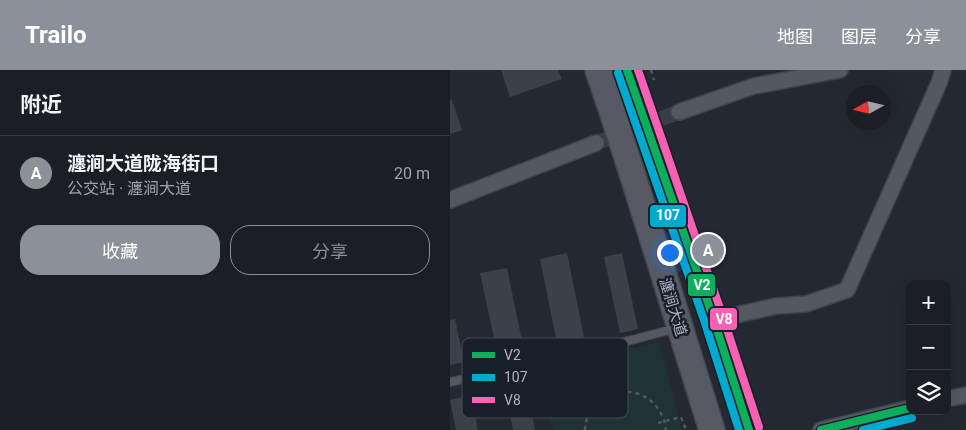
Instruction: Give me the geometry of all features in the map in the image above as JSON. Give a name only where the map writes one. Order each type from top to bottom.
[{"type":"main road","name":"瀍涧大道","points":[[598,70],[620,133],[712,430]]},
{"type":"main road","points":[[627,70],[714,320],[749,430]]},
{"type":"street","points":[[678,112],[754,86],[840,70]]},
{"type":"street","points":[[714,320],[776,306],[806,304],[848,290],[943,70]]},
{"type":"street","points":[[450,200],[596,143]]},
{"type":"street","points":[[951,398],[966,395]]},
{"type":"street","points":[[821,430],[906,409]]},
{"type":"lane","points":[[628,341],[679,328]]},
{"type":"path","points":[[651,70],[654,80]]},
{"type":"path","points":[[628,392],[637,393],[649,399],[659,408],[665,421],[666,430]]},
{"type":"path","points":[[658,423],[681,417],[686,430]]},
{"type":"path","points":[[584,430],[587,418]]},
{"type":"shaded area","points":[[659,342],[682,430],[553,430],[550,418],[628,418],[628,350]]},
{"type":"building","points":[[501,70],[558,70],[562,79],[510,97]]},
{"type":"building","points":[[450,100],[452,100],[462,130],[450,134]]},
{"type":"building","points":[[567,253],[584,337],[556,338],[540,259]]},
{"type":"building","points":[[622,253],[638,329],[620,333],[604,257]]},
{"type":"building","points":[[507,268],[521,338],[494,338],[480,273]]},
{"type":"building","points":[[455,319],[462,352],[462,362],[450,365],[450,320]]},
{"type":"building","points":[[462,397],[462,418],[476,418],[478,430],[456,430],[450,400]]},
{"type":"building","points":[[511,418],[533,418],[535,430],[513,430]]},
{"type":"tunnel","points":[[596,143],[679,112]]},
{"type":"transit line","name":"V2","points":[[627,70],[714,320],[749,430]]},
{"type":"transit line","name":"V8","points":[[638,70],[759,427]]},
{"type":"transit line","name":"107","points":[[618,73],[705,323],[739,430]]},
{"type":"transit line","name":"V2","points":[[821,430],[906,409]]},
{"type":"transit line","name":"107","points":[[863,430],[912,418]]},
{"type":"place","name":"瀍涧大道陇海街口","points":[[708,250]]}]
